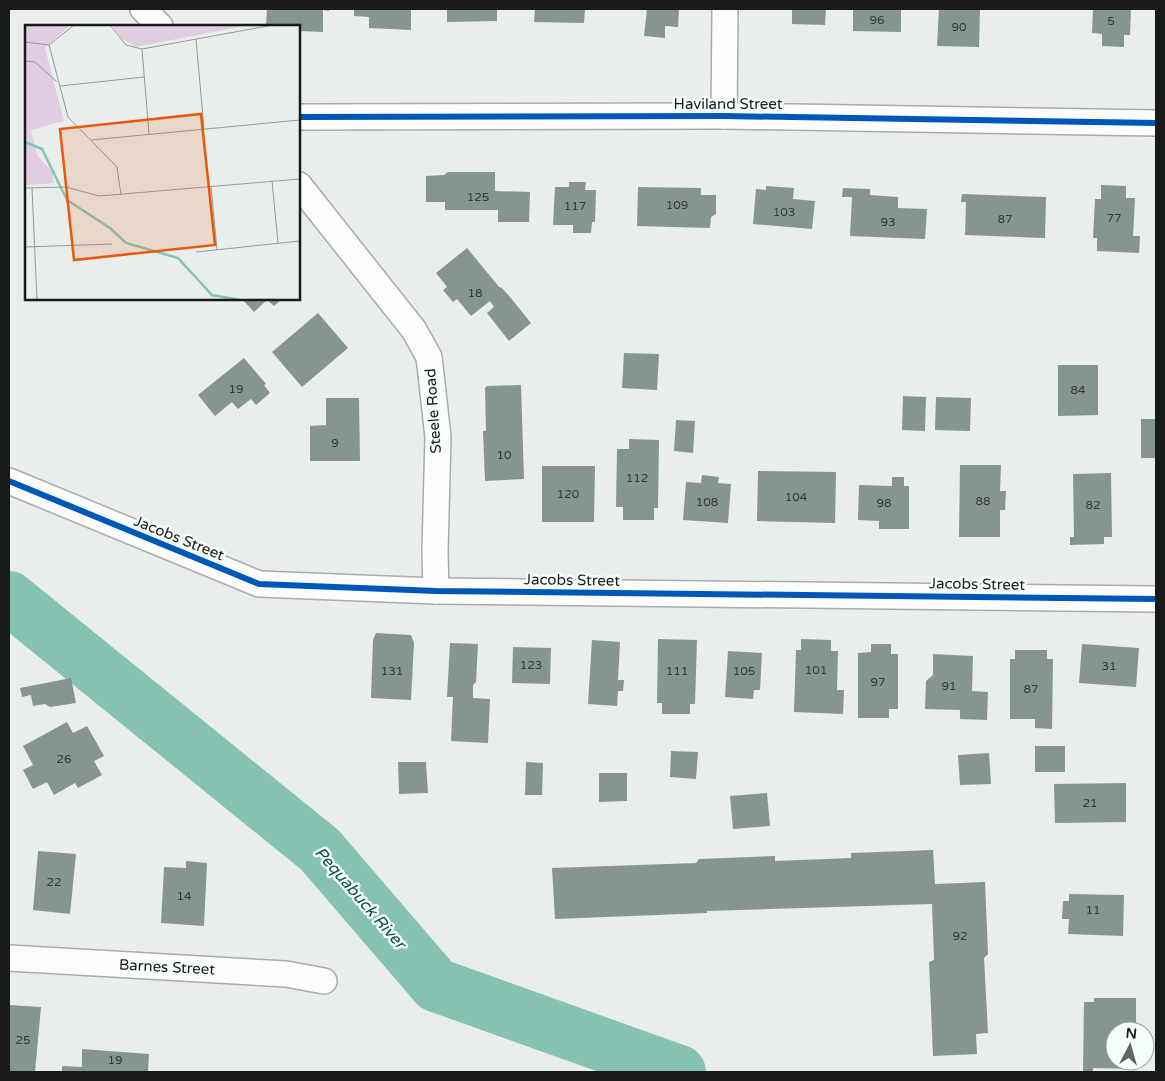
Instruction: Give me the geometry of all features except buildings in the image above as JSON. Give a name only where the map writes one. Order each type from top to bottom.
[{"type":"street","points":[[143,9],[159,25]]},
{"type":"street","points":[[724,116],[725,9]]},
{"type":"street","name":"Haviland Street","points":[[300,117],[724,116],[1156,122]]},
{"type":"street","name":"Steele Road","points":[[300,186],[414,330],[429,357],[438,437],[435,551],[436,591]]},
{"type":"street","name":"Jacobs Street","points":[[9,482],[259,584],[436,591],[1156,599]]},
{"type":"street","name":"Barnes Street","points":[[9,958],[286,974],[324,981]]},
{"type":"waterway","name":"Pequabuck River","points":[[9,598],[320,850],[436,985],[679,1072]]},
{"type":"cycle path","points":[[300,117],[724,116],[1156,123]]},
{"type":"cycle path","points":[[9,481],[259,584],[436,591],[1156,599]]}]
